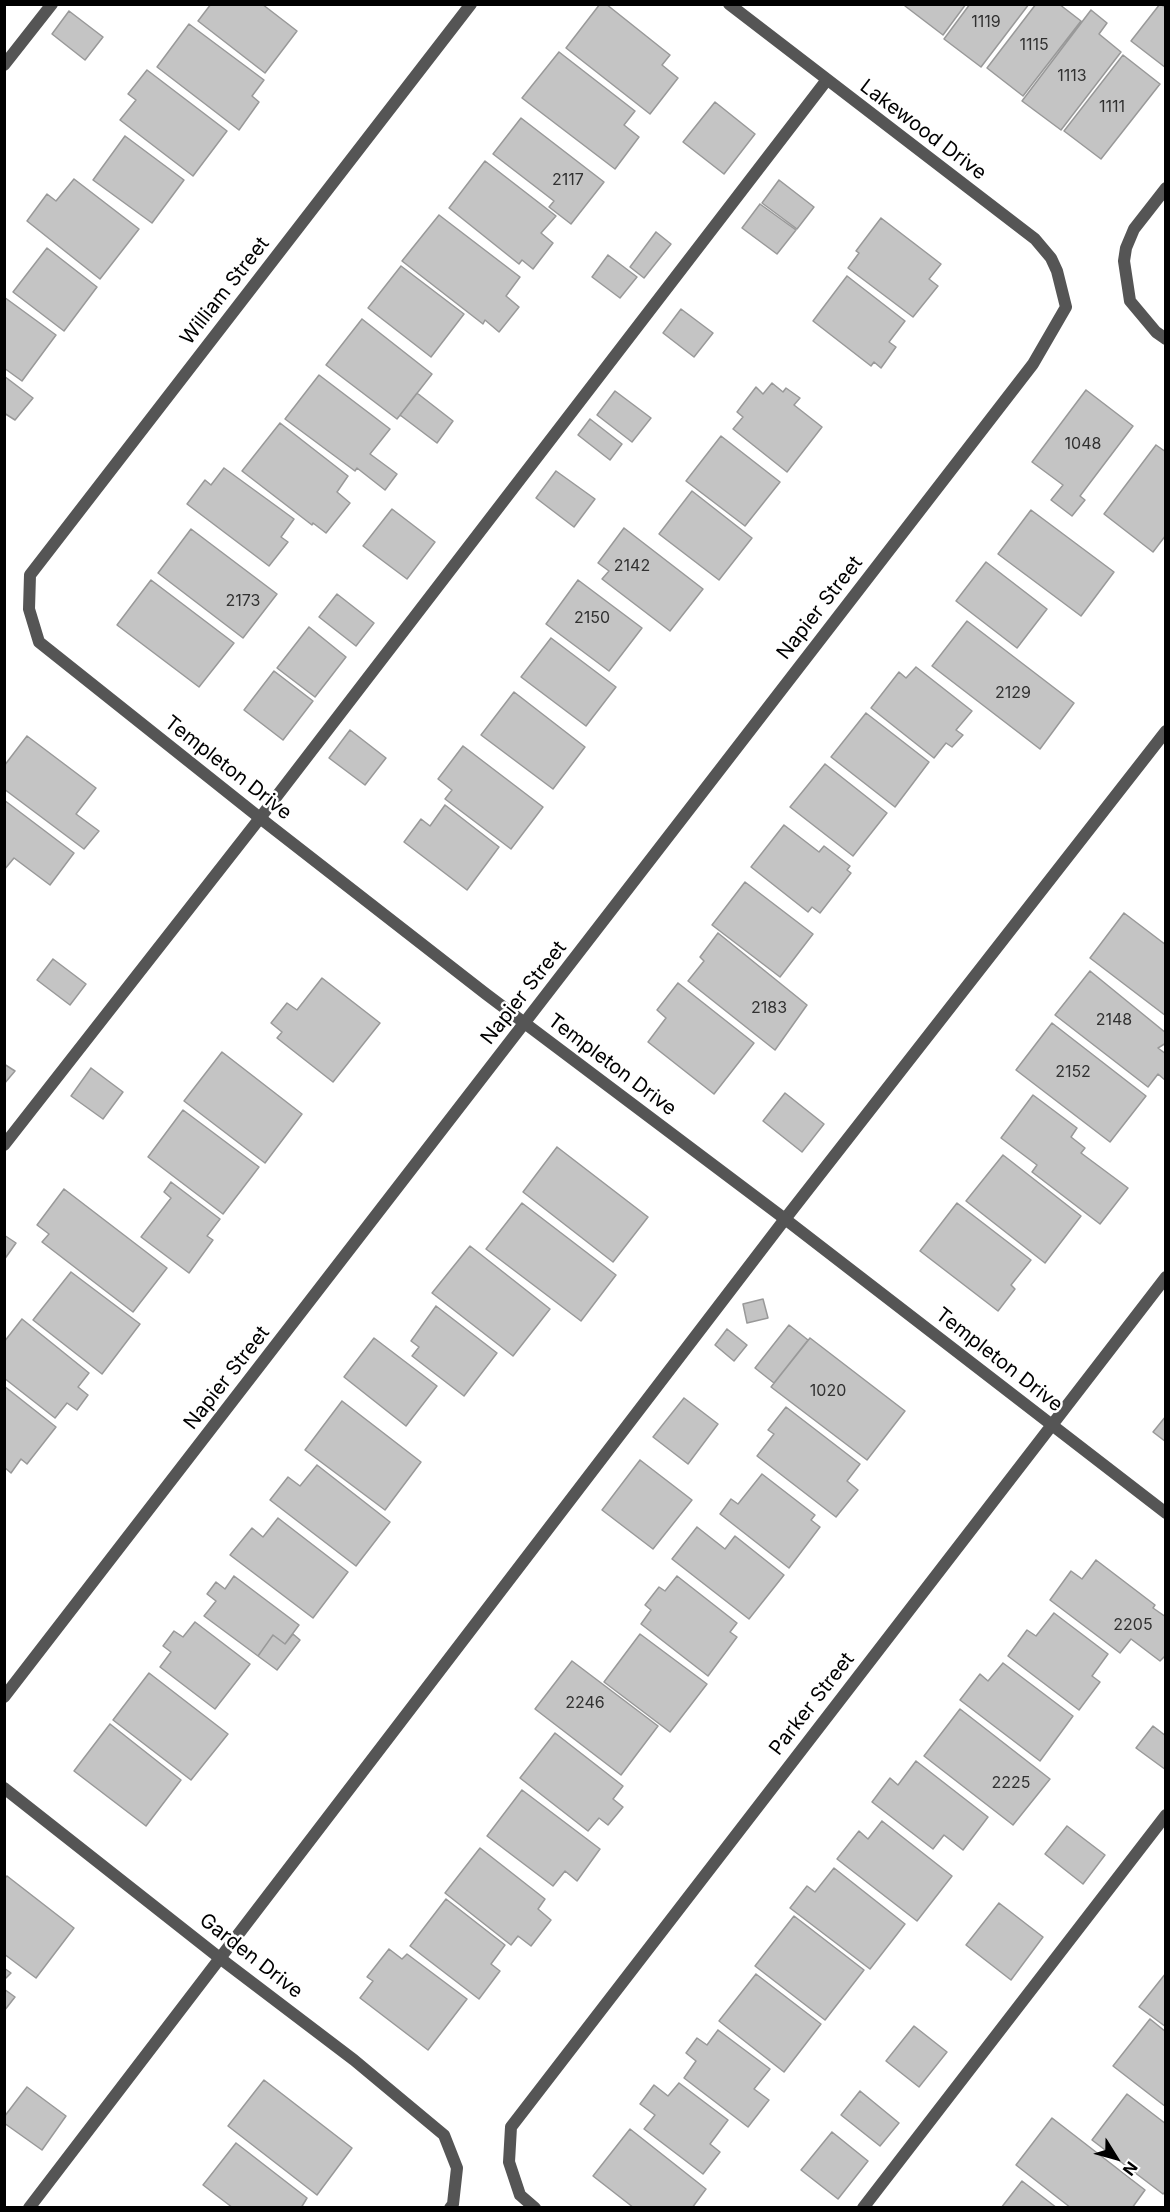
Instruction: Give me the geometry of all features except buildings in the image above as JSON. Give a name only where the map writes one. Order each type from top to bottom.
[{"type":"street","points":[[4,65],[52,4]]},
{"type":"street","name":"William Street","points":[[28,609],[30,575],[471,4]]},
{"type":"street","name":"Lakewood Drive","points":[[729,4],[826,81],[1035,239],[1051,258],[1066,307]]},
{"type":"street","points":[[4,1145],[260,818],[826,81]]},
{"type":"street","points":[[1166,188],[1134,229],[1126,248],[1124,261],[1130,301],[1156,332],[1166,339]]},
{"type":"street","name":"Napier Street","points":[[4,1697],[1033,364],[1066,307]]},
{"type":"street","name":"Templeton Drive","points":[[28,609],[39,642],[260,818],[525,1024],[785,1219],[1166,1513]]},
{"type":"street","points":[[29,2208],[785,1219],[1166,731]]},
{"type":"street","name":"Parker Street","points":[[535,2208],[520,2195],[509,2162],[511,2127],[1050,1424],[1166,1277]]},
{"type":"street","name":"Garden Drive","points":[[4,1788],[221,1959],[354,2060],[444,2135],[457,2168],[453,2204],[450,2208]]},
{"type":"street","points":[[863,2208],[1166,1815]]}]
